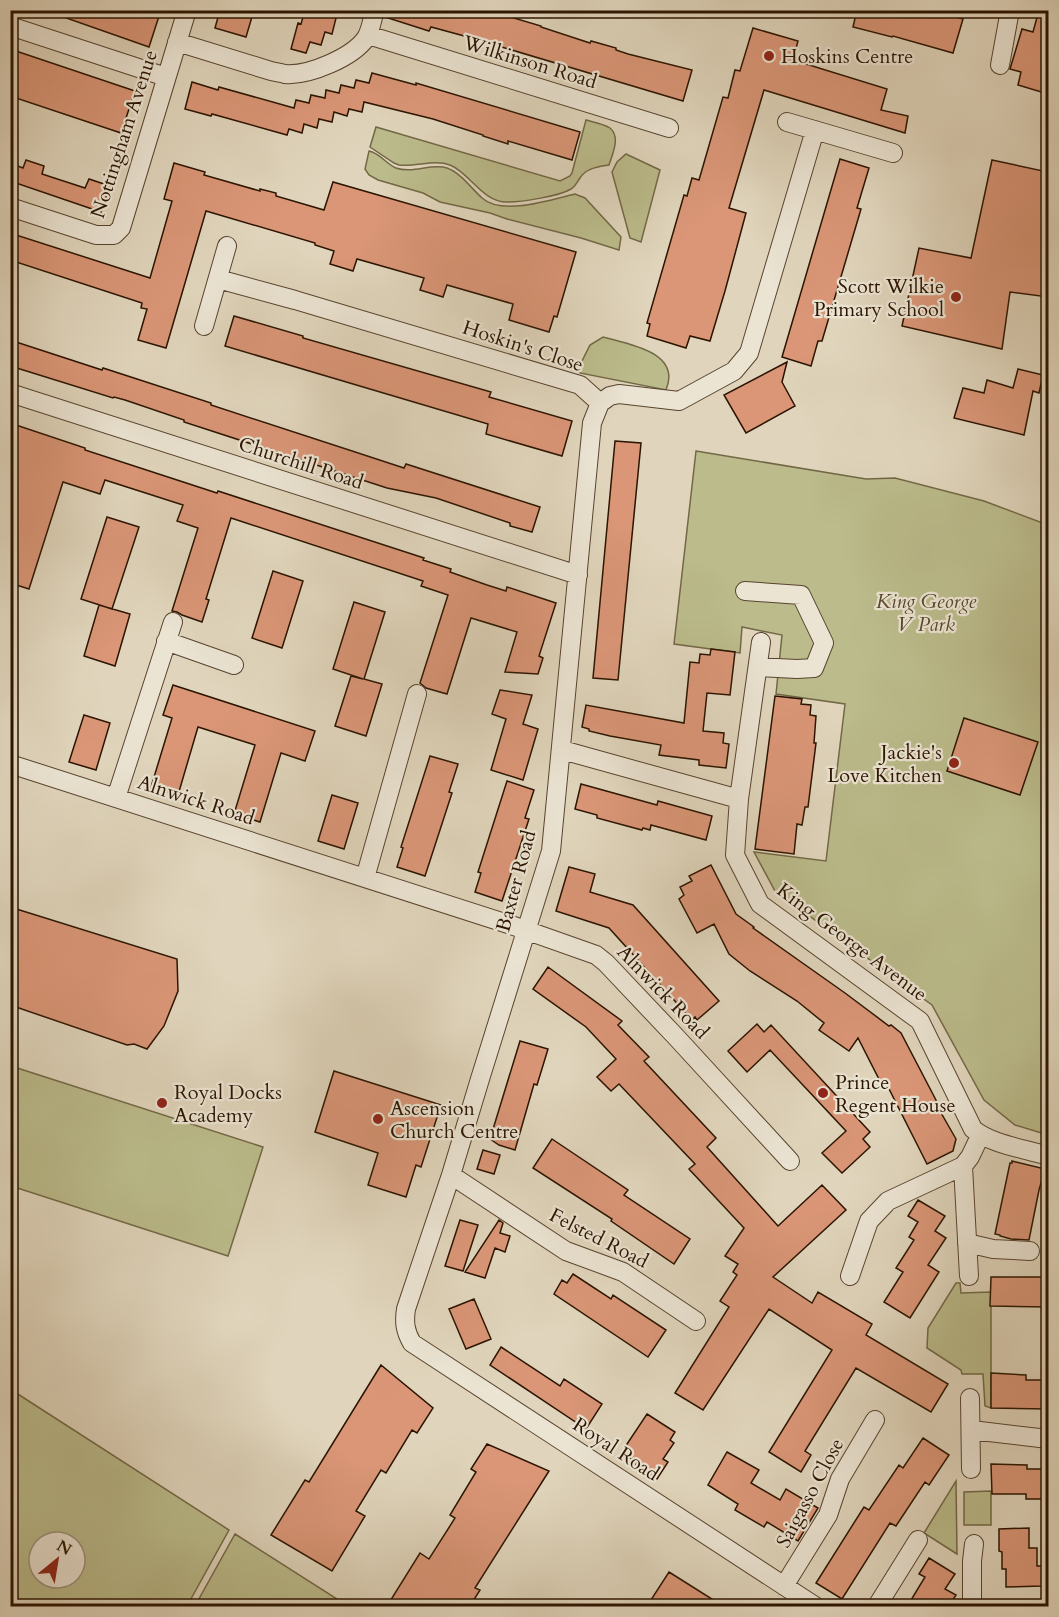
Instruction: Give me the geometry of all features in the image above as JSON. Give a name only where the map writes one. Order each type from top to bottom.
[{"type":"street","name":"Nottingham Avenue","points":[[10,207],[96,235],[114,235],[121,228],[187,10]]},
{"type":"street","points":[[177,42],[286,74],[302,73],[355,50],[368,35],[375,10]]},
{"type":"street","points":[[999,65],[1010,10]]},
{"type":"street","points":[[10,26],[166,77]]},
{"type":"street","name":"Wilkinson Road","points":[[368,35],[669,128]]},
{"type":"street","points":[[787,122],[893,153]]},
{"type":"street","points":[[600,403],[610,396],[619,394],[679,401],[734,371],[742,362],[749,353],[815,130]]},
{"type":"street","points":[[204,326],[227,246]]},
{"type":"street","name":"Hoskin's Close","points":[[218,279],[580,385],[600,403]]},
{"type":"street","name":"Churchill Road","points":[[10,393],[578,575]]},
{"type":"street","name":"Baxter Road","points":[[404,1321],[551,851],[592,423],[600,403]]},
{"type":"street","points":[[745,591],[801,595],[824,643],[814,668],[758,666]]},
{"type":"street","name":"Alnwick Road","points":[[116,798],[173,622]]},
{"type":"street","points":[[166,641],[234,665]]},
{"type":"street","name":"King George Avenue","points":[[761,642],[739,800],[735,855],[760,904],[920,1021],[970,1126],[980,1136]]},
{"type":"street","points":[[365,878],[417,694]]},
{"type":"street","points":[[562,750],[739,800]]},
{"type":"street","name":"Alnwick Road","points":[[10,764],[526,930],[596,955],[677,1038],[790,1161]]},
{"type":"street","points":[[850,1276],[869,1221],[888,1201],[963,1166],[980,1136],[1048,1156]]},
{"type":"street","points":[[963,1166],[969,1276]]},
{"type":"street","name":"Felsted Road","points":[[451,1175],[566,1251],[623,1272],[696,1321]]},
{"type":"street","points":[[967,1243],[993,1249],[1030,1251]]},
{"type":"street","name":"Royal Road","points":[[404,1321],[406,1334],[412,1343],[816,1606]]},
{"type":"street","points":[[970,1398],[972,1469]]},
{"type":"street","name":"Saigasso Close","points":[[784,1586],[828,1515],[840,1479],[875,1420]]},
{"type":"street","points":[[972,1430],[1048,1439]]},
{"type":"street","points":[[877,1606],[918,1540]]},
{"type":"street","points":[[972,1606],[974,1544]]},
{"type":"green space","points":[[586,120],[605,125],[613,132],[615,146],[609,165],[586,172],[574,187],[566,192],[522,201],[508,202],[491,198],[450,165],[438,163],[399,165],[370,147],[376,127],[560,181],[572,173]]},
{"type":"green space","points":[[369,151],[402,170],[441,167],[452,170],[482,198],[501,206],[540,203],[575,194],[585,198],[621,237],[619,250],[490,213],[440,202],[423,193],[378,180],[369,175],[365,169]]},
{"type":"green space","points":[[626,154],[660,170],[641,242],[630,238],[612,172],[617,162]]},
{"type":"green space","points":[[603,337],[638,347],[660,358],[669,377],[666,390],[580,373],[580,365],[590,345]]},
{"type":"green space","name":"King George V Park","points":[[696,451],[866,479],[895,478],[984,501],[1048,525],[1048,1135],[1015,1125],[984,1100],[932,1005],[775,891],[754,852],[826,861],[845,704],[776,694],[782,635],[742,627],[740,653],[674,644]]},
{"type":"green space","points":[[11,1066],[263,1147],[228,1256],[11,1186]]},
{"type":"green space","points":[[956,1283],[960,1283],[961,1293],[991,1292],[991,1408],[985,1406],[983,1374],[962,1374],[961,1370],[927,1348],[928,1328]]},
{"type":"green space","points":[[10,1389],[229,1530],[187,1606],[11,1606]]},
{"type":"green space","points":[[956,1481],[957,1554],[924,1533]]},
{"type":"green space","points":[[991,1491],[991,1525],[964,1525],[964,1492]]},
{"type":"green space","points":[[235,1534],[348,1606],[195,1606]]},
{"type":"building","points":[[52,10],[161,10],[149,47],[52,13]]},
{"type":"building","points":[[220,10],[254,10],[246,37],[215,28]]},
{"type":"building","points":[[305,10],[338,10],[332,34],[325,32],[321,45],[310,42],[306,53],[291,49],[298,23],[301,24]]},
{"type":"building","points":[[386,10],[487,10],[590,43],[591,41],[628,54],[692,70],[683,101],[468,37],[431,27],[429,31],[385,17]]},
{"type":"building","points":[[857,10],[951,10],[950,15],[963,19],[953,53],[853,27]]},
{"type":"building","points":[[1039,10],[1048,10],[1048,94],[1018,85],[1021,72],[1010,69],[1022,29],[1033,32]]},
{"type":"building","points":[[753,28],[798,41],[793,60],[887,89],[881,110],[908,116],[905,133],[764,90],[729,208],[746,213],[710,341],[690,336],[686,348],[647,336],[650,324],[647,323],[684,195],[687,196],[692,178],[699,180],[723,97],[728,98],[735,70],[740,71]]},
{"type":"building","points":[[10,49],[135,91],[121,133],[10,96]]},
{"type":"building","points":[[372,73],[416,85],[416,83],[580,132],[572,160],[508,141],[508,144],[433,119],[364,102],[362,112],[349,109],[347,116],[334,112],[332,122],[319,119],[317,128],[304,124],[302,133],[289,129],[287,135],[212,114],[211,116],[185,109],[192,82],[218,90],[219,87],[294,108],[296,100],[309,103],[311,95],[325,98],[326,90],[339,93],[341,85],[354,88],[356,80],[369,83]]},
{"type":"building","points":[[840,159],[869,168],[857,208],[861,209],[822,341],[818,341],[811,366],[782,357]]},
{"type":"building","points":[[26,160],[44,166],[42,174],[85,188],[89,179],[110,186],[101,212],[10,181],[10,163],[23,168]]},
{"type":"building","points":[[992,160],[1048,172],[1048,297],[1010,292],[1002,349],[902,326],[919,248],[971,258]]},
{"type":"building","points":[[174,163],[205,172],[204,175],[260,191],[260,189],[276,193],[276,196],[324,210],[333,182],[576,252],[557,317],[554,316],[549,332],[509,320],[513,304],[447,285],[443,297],[420,290],[424,278],[357,259],[353,271],[330,264],[334,251],[315,245],[315,243],[206,211],[166,348],[138,340],[147,309],[141,308],[142,303],[10,260],[10,233],[150,278],[172,201],[164,199]]},
{"type":"building","points":[[234,316],[491,392],[489,397],[572,421],[562,456],[486,434],[488,424],[225,346]]},
{"type":"building","points":[[10,340],[211,403],[211,405],[404,468],[406,464],[540,507],[532,532],[436,498],[387,488],[184,422],[184,420],[125,400],[20,369],[10,365]]},
{"type":"building","points":[[787,362],[782,382],[795,406],[746,433],[724,395]]},
{"type":"building","points":[[1018,369],[1043,375],[1039,393],[1033,391],[1024,435],[954,418],[963,388],[984,393],[987,380],[1013,388]]},
{"type":"building","points":[[10,423],[85,448],[85,450],[424,558],[423,560],[451,569],[450,572],[487,585],[506,591],[507,587],[556,603],[539,656],[543,658],[538,674],[505,672],[517,632],[471,618],[447,694],[426,688],[420,683],[448,595],[421,586],[423,581],[231,518],[206,599],[209,600],[202,622],[172,611],[198,528],[177,521],[183,505],[105,480],[100,494],[63,482],[29,589],[10,583]]},
{"type":"building","points":[[615,441],[641,443],[618,680],[593,678]]},
{"type":"building","points":[[107,517],[139,527],[112,609],[81,599]]},
{"type":"building","points":[[273,571],[303,581],[282,648],[252,638]]},
{"type":"building","points":[[354,602],[385,612],[364,679],[382,684],[366,736],[335,726],[351,676],[363,679],[333,669]]},
{"type":"building","points":[[99,605],[130,614],[115,666],[84,656]]},
{"type":"building","points":[[711,649],[735,652],[730,695],[707,693],[703,731],[724,733],[723,743],[729,744],[726,768],[699,765],[699,760],[659,755],[661,745],[610,736],[582,727],[586,705],[684,723],[690,662],[699,663],[700,654],[710,655]]},
{"type":"building","points":[[173,685],[315,731],[305,761],[281,753],[260,822],[234,814],[255,745],[198,727],[178,795],[151,787],[172,718],[163,715]]},
{"type":"building","points":[[500,690],[532,695],[523,724],[538,729],[523,780],[491,770],[506,719],[492,714]]},
{"type":"building","points":[[775,696],[802,699],[801,704],[811,705],[810,715],[816,716],[814,743],[816,743],[808,807],[805,807],[802,825],[797,824],[794,854],[755,849]]},
{"type":"building","points":[[84,715],[110,723],[96,770],[69,762]]},
{"type":"building","points":[[964,718],[1038,742],[1020,795],[947,771]]},
{"type":"building","points":[[430,756],[458,764],[449,792],[452,793],[425,876],[397,867],[403,848],[401,847]]},
{"type":"building","points":[[507,781],[534,790],[525,818],[529,819],[502,901],[475,892],[481,873],[478,872]]},
{"type":"building","points":[[581,784],[657,805],[658,801],[712,816],[706,840],[651,825],[650,830],[643,828],[642,830],[597,818],[597,815],[575,809]]},
{"type":"building","points":[[332,795],[358,803],[344,849],[318,841]]},
{"type":"building","points":[[711,865],[736,914],[901,1033],[956,1139],[953,1151],[927,1164],[887,1085],[883,1087],[858,1038],[849,1051],[819,1030],[824,1023],[797,1001],[750,971],[729,954],[714,924],[697,933],[679,899],[684,895],[680,887],[692,881],[689,876]]},
{"type":"building","points":[[569,867],[595,874],[590,892],[633,905],[719,1001],[697,1020],[695,1017],[692,1020],[609,928],[556,911]]},
{"type":"building","points":[[10,907],[177,959],[178,991],[164,1026],[147,1049],[134,1044],[127,1045],[10,1005]]},
{"type":"building","points":[[548,967],[622,1021],[618,1025],[649,1057],[644,1061],[716,1138],[707,1147],[778,1226],[822,1185],[846,1210],[773,1277],[812,1303],[818,1292],[872,1324],[866,1335],[948,1384],[931,1412],[856,1368],[805,1451],[811,1455],[801,1472],[769,1452],[832,1350],[769,1309],[703,1410],[675,1393],[729,1307],[720,1301],[737,1275],[733,1272],[738,1264],[725,1256],[744,1228],[689,1169],[695,1164],[619,1084],[611,1091],[597,1077],[616,1059],[586,1027],[533,989]]},
{"type":"building","name":"Prince Regent House","points":[[757,1024],[764,1032],[771,1025],[870,1132],[863,1139],[870,1147],[842,1173],[822,1153],[846,1131],[770,1050],[747,1072],[728,1051]]},
{"type":"building","points":[[520,1041],[548,1049],[537,1085],[534,1084],[515,1150],[499,1145],[490,1139]]},
{"type":"building","name":"Ascension Church Centre","points":[[334,1071],[441,1105],[421,1167],[416,1165],[406,1197],[368,1185],[378,1153],[315,1132]]},
{"type":"building","points":[[552,1139],[628,1190],[624,1195],[690,1239],[674,1264],[611,1221],[612,1219],[533,1168]]},
{"type":"building","points":[[483,1150],[500,1155],[494,1174],[477,1169]]},
{"type":"building","points":[[1012,1161],[1045,1169],[1029,1240],[1011,1239],[995,1234]]},
{"type":"building","points":[[918,1200],[945,1216],[935,1231],[946,1238],[928,1265],[939,1272],[910,1318],[884,1302],[903,1272],[896,1268],[914,1240],[909,1237],[918,1222],[908,1216]]},
{"type":"building","points":[[460,1220],[478,1225],[463,1271],[445,1266]]},
{"type":"building","points":[[499,1220],[503,1223],[500,1233],[510,1236],[505,1252],[495,1248],[485,1278],[465,1272]]},
{"type":"building","points":[[573,1274],[611,1299],[613,1295],[666,1330],[648,1357],[554,1294],[562,1280],[567,1283]]},
{"type":"building","points":[[991,1277],[1048,1277],[1048,1307],[990,1306]]},
{"type":"building","points":[[474,1299],[491,1339],[466,1349],[449,1309]]},
{"type":"building","points":[[501,1347],[560,1386],[564,1379],[602,1404],[586,1429],[490,1365]]},
{"type":"building","points":[[381,1365],[433,1408],[417,1433],[412,1430],[386,1473],[381,1470],[356,1511],[365,1516],[332,1571],[271,1535],[305,1480],[309,1482]]},
{"type":"building","points":[[991,1373],[1026,1375],[1026,1380],[1048,1380],[1048,1409],[991,1408]]},
{"type":"building","points":[[647,1414],[675,1432],[670,1440],[674,1443],[663,1459],[668,1462],[657,1479],[636,1465],[637,1462],[621,1453]]},
{"type":"building","points":[[923,1438],[949,1455],[929,1485],[925,1482],[896,1526],[890,1523],[842,1599],[816,1583],[864,1507],[869,1510],[899,1465],[903,1468]]},
{"type":"building","points":[[487,1444],[549,1471],[475,1588],[480,1590],[470,1606],[387,1606],[420,1553],[429,1559],[455,1518],[450,1515],[476,1472],[471,1469]]},
{"type":"building","points":[[727,1452],[759,1470],[751,1483],[780,1500],[786,1489],[818,1508],[798,1541],[767,1522],[764,1527],[735,1510],[738,1504],[708,1485]]},
{"type":"building","points":[[991,1464],[1027,1465],[1027,1469],[1048,1469],[1048,1499],[1026,1499],[1026,1494],[992,1494]]},
{"type":"building","points":[[1029,1528],[1029,1548],[1037,1548],[1037,1566],[1042,1566],[1042,1586],[1006,1587],[1006,1569],[1002,1569],[1002,1552],[999,1551],[999,1529]]},
{"type":"building","points":[[929,1558],[955,1574],[945,1589],[956,1595],[949,1606],[920,1606],[911,1600],[925,1577],[919,1574]]},
{"type":"building","points":[[669,1572],[723,1606],[647,1606]]},
{"type":"place","name":"Hoskins Centre","points":[[769,56]]},
{"type":"place","name":"Scott Wilkie Primary School","points":[[956,297]]},
{"type":"place","name":"Jackie's Love Kitchen","points":[[954,763]]},
{"type":"place","name":"Prince Regent House","points":[[823,1093]]},
{"type":"place","name":"Royal Docks Academy","points":[[162,1103]]},
{"type":"place","name":"Ascension Church Centre","points":[[378,1119]]}]
